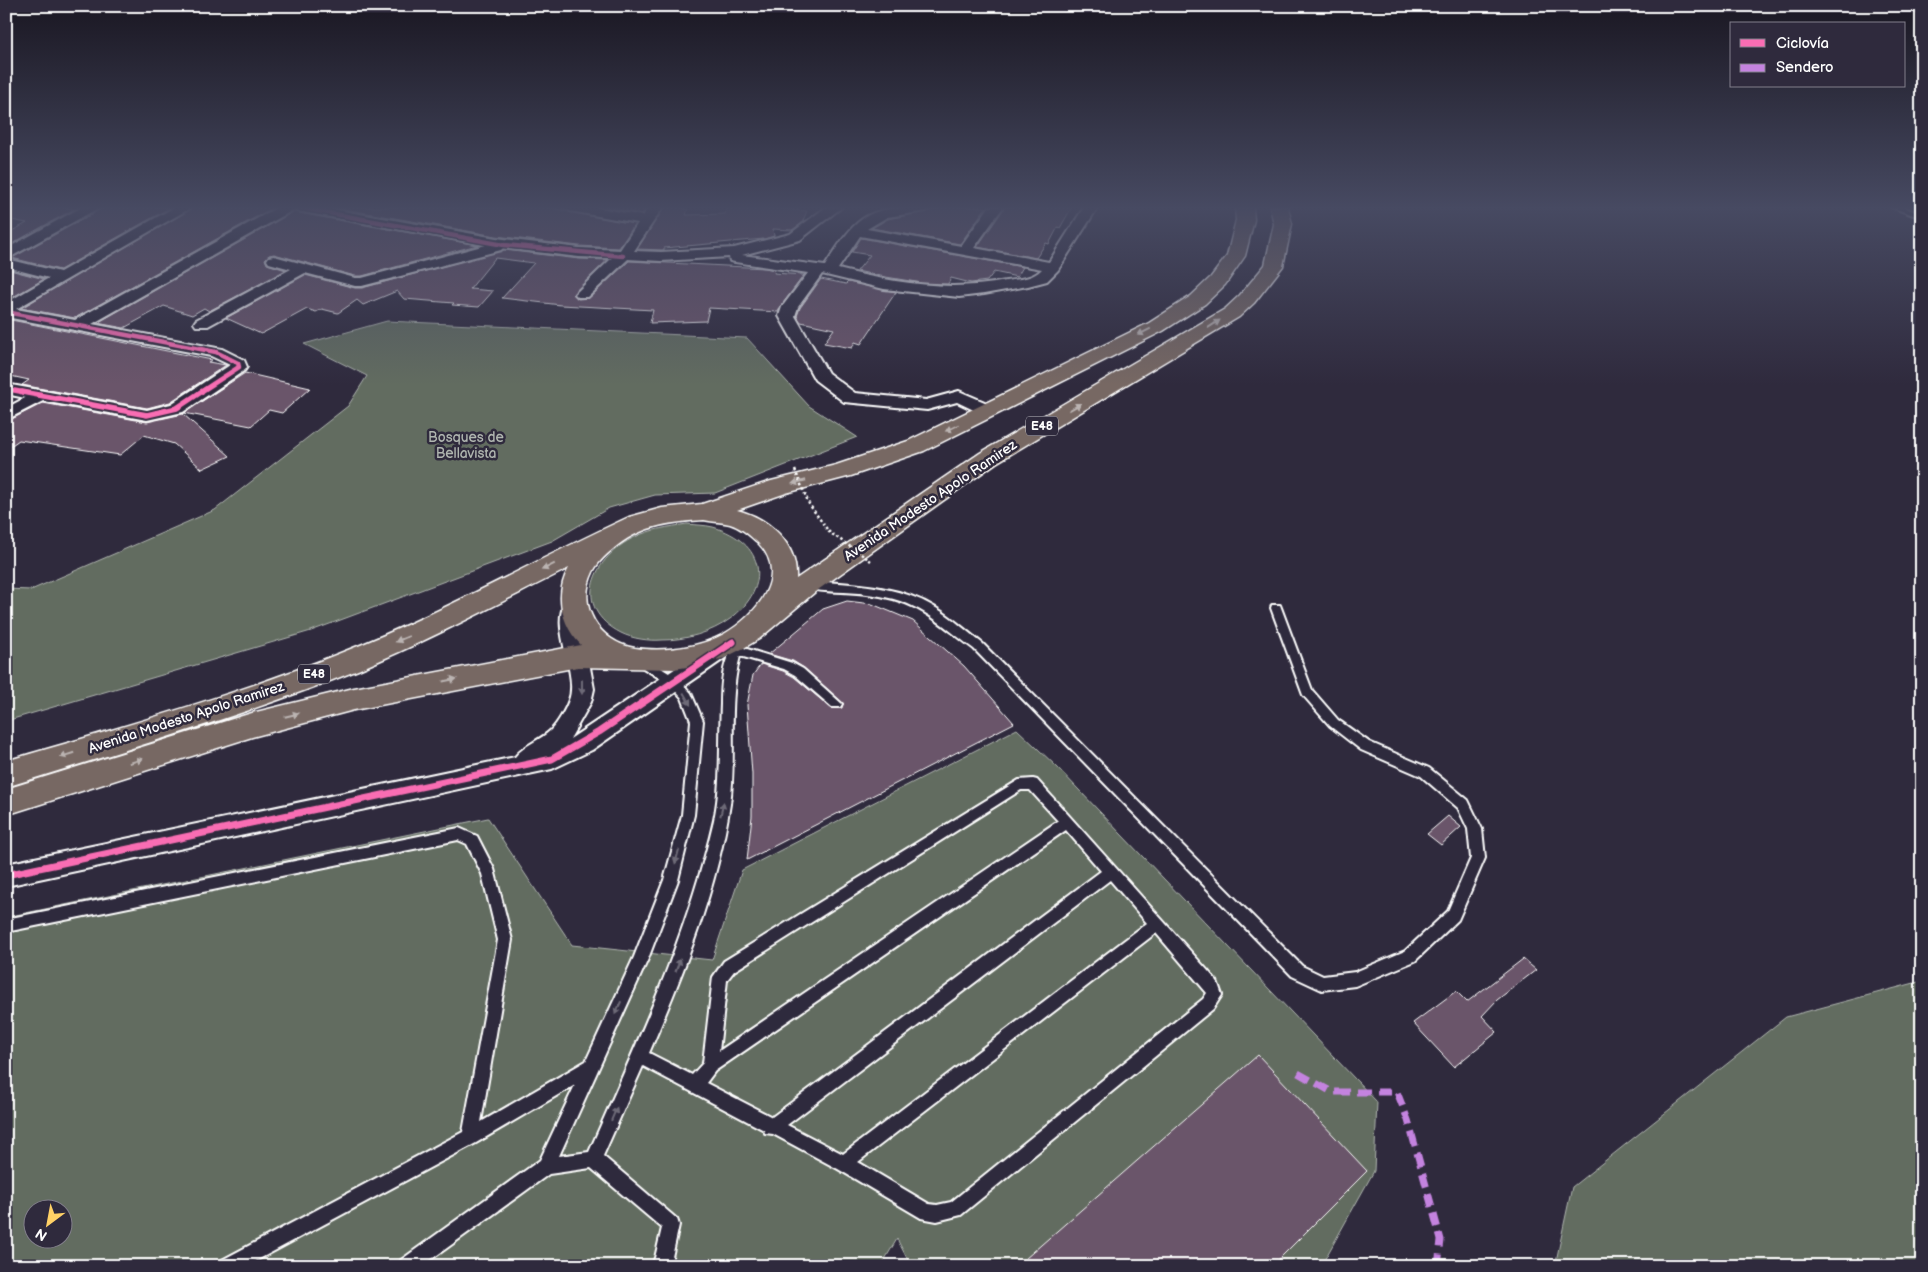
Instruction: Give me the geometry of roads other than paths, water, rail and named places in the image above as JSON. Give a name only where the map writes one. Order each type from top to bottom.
[{"type":"main road","name":"E48","points":[[704,512],[736,518],[761,530],[778,549],[784,572],[778,598],[745,636],[702,654],[669,660],[632,657],[599,645],[580,627],[572,605],[574,581],[587,558],[608,539],[638,523],[662,516],[704,512],[780,487],[843,471],[916,446],[1156,327],[1198,300],[1218,281],[1229,266]]},
{"type":"main road","name":"Avenida Modesto Apolo Ramirez","points":[[745,636],[806,585],[988,458],[1232,313],[1247,299],[1274,266]]},
{"type":"main road","name":"Avenida Modesto Apolo Ramirez","points":[[6,774],[263,694],[348,662],[422,630],[608,539]]},
{"type":"main road","name":"Avenida Modesto Apolo Ramirez","points":[[6,802],[262,722],[364,697],[578,656],[632,657]]},
{"type":"street","points":[[19,266],[62,277]]},
{"type":"street","points":[[6,311],[81,266]]},
{"type":"street","points":[[78,325],[183,266]]},
{"type":"street","points":[[296,266],[355,282],[362,282],[422,266]]},
{"type":"street","points":[[582,294],[613,266]]},
{"type":"street","points":[[793,266],[823,271],[884,285],[959,292],[984,290],[1028,282],[1042,278],[1053,267]]},
{"type":"street","points":[[827,266],[790,307],[787,316],[821,376],[850,398],[926,405],[959,396],[988,410]]},
{"type":"street","points":[[202,322],[302,268]]},
{"type":"street","points":[[6,311],[216,352],[233,359],[238,363],[239,367],[177,408],[147,416],[6,389]]},
{"type":"street","points":[[6,416],[40,396]]},
{"type":"street","points":[[516,768],[560,736],[580,702],[583,689],[573,635],[572,605]]},
{"type":"street","points":[[6,875],[552,759],[584,743],[673,681],[745,636]]},
{"type":"lane","points":[[806,585],[871,589],[900,595],[928,608],[978,646],[1297,971],[1322,983],[1355,979],[1410,956],[1453,915],[1478,858],[1476,828],[1463,804],[1425,772],[1365,746],[1334,723],[1307,692],[1276,608]]},
{"type":"lane","points":[[594,1159],[678,964],[705,885],[724,800],[729,671],[745,636],[788,666],[800,672],[836,704]]},
{"type":"lane","points":[[546,1166],[651,933],[671,880],[688,815],[697,721],[687,696],[673,681],[632,657]]},
{"type":"lane","points":[[639,1056],[771,1127],[844,1163],[926,1212],[937,1213],[955,1209],[1208,1004],[1215,995],[1212,986],[1032,784],[1018,785],[730,966],[720,978],[710,1066]]},
{"type":"lane","points":[[694,1085],[710,1066],[1066,823]]},
{"type":"lane","points":[[6,926],[459,834],[466,837],[472,840],[489,873],[505,940],[470,1136]]},
{"type":"lane","points":[[771,1127],[1110,872]]},
{"type":"lane","points":[[844,1163],[1157,924]]},
{"type":"lane","points":[[228,1266],[470,1136],[591,1067]]},
{"type":"lane","points":[[407,1266],[546,1166],[594,1159],[671,1225],[663,1263],[660,1266]]},
{"type":"park label","name":"Bosques de Bellavista","points":[[466,446]]}]
